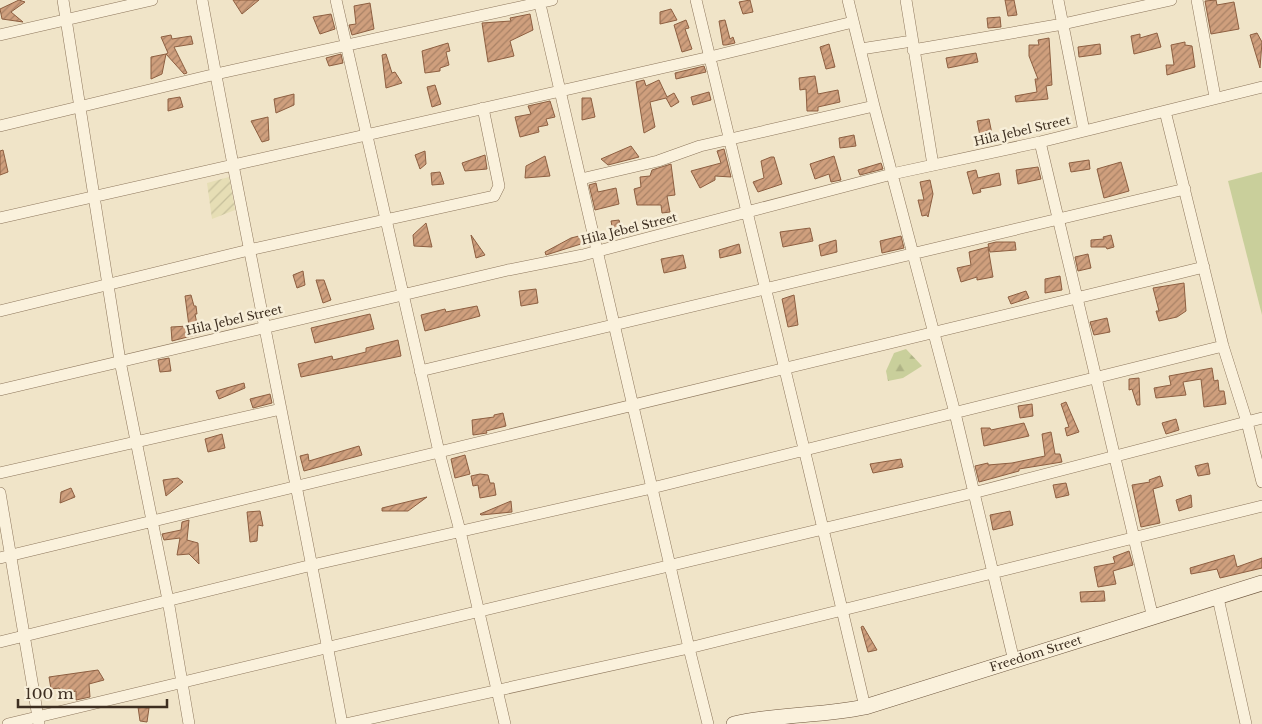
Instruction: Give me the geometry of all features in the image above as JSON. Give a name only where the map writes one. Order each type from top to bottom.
[{"type":"main road","name":"Freedom Street","points":[[734,724],[757,719],[806,720],[865,707],[1262,583]]},
{"type":"street","points":[[63,0],[120,361],[168,600],[189,724]]},
{"type":"street","points":[[0,35],[152,0]]},
{"type":"street","points":[[202,0],[232,164],[344,724],[689,648],[1262,506]]},
{"type":"street","points":[[336,0],[420,371],[505,724]]},
{"type":"street","points":[[0,126],[216,74],[539,1],[552,0]]},
{"type":"street","points":[[696,0],[784,369],[806,450],[865,707]]},
{"type":"street","points":[[848,0],[874,106],[935,333],[991,572],[1014,661]]},
{"type":"street","points":[[906,0],[933,165]]},
{"type":"street","points":[[1058,0],[1084,131]]},
{"type":"street","points":[[861,49],[912,45],[1063,24],[1171,0]]},
{"type":"street","points":[[1196,0],[1216,97]]},
{"type":"street","points":[[539,1],[708,724]]},
{"type":"street","points":[[0,218],[710,57],[853,22]]},
{"type":"street","name":"Hila Jebel Street","points":[[0,390],[264,327],[598,251],[892,174],[1040,142],[1262,87]]},
{"type":"street","points":[[581,179],[658,161],[700,146],[874,106]]},
{"type":"street","points":[[0,311],[249,250],[494,196],[498,192],[499,186],[483,108]]},
{"type":"street","points":[[1165,111],[1223,346],[1247,422],[1262,482]]},
{"type":"street","points":[[1040,142],[1060,219],[1153,618]]},
{"type":"street","points":[[420,371],[1185,189]]},
{"type":"street","points":[[5,557],[634,407],[1204,267]]},
{"type":"street","points":[[0,642],[312,565],[652,488],[1223,346]]},
{"type":"street","points":[[0,474],[136,441],[281,409]]},
{"type":"street","points":[[8,724],[39,721],[182,683],[328,649],[479,610],[973,493],[1262,418]]},
{"type":"street","points":[[0,493],[5,557],[24,636],[39,721]]},
{"type":"street","points":[[1218,598],[1246,724]]},
{"type":"shaded area","points":[[229,177],[235,210],[212,219],[207,183]]},
{"type":"green space","points":[[1262,172],[1262,315],[1228,181]]},
{"type":"green space","points":[[906,349],[922,366],[903,378],[888,381],[886,371],[894,353]]},
{"type":"building","points":[[19,0],[25,2],[11,12],[23,22],[2,19],[0,9]]},
{"type":"building","points":[[233,0],[259,0],[242,14]]},
{"type":"building","points":[[750,0],[753,12],[743,14],[739,2]]},
{"type":"building","points":[[1005,0],[1014,0],[1017,15],[1008,16]]},
{"type":"building","points":[[1216,0],[1217,5],[1234,2],[1239,29],[1211,34],[1205,1]]},
{"type":"building","points":[[370,3],[374,29],[352,35],[349,25],[356,24],[354,6]]},
{"type":"building","points":[[671,9],[677,20],[660,24],[660,12]]},
{"type":"building","points":[[331,14],[335,29],[320,34],[313,17]]},
{"type":"building","points":[[530,14],[533,30],[510,41],[514,56],[488,62],[482,23],[511,21],[510,18]]},
{"type":"building","points":[[1000,17],[1001,27],[988,28],[987,18]]},
{"type":"building","points":[[686,20],[689,28],[685,29],[692,49],[682,52],[674,25]]},
{"type":"building","points":[[725,20],[730,39],[733,37],[735,43],[723,45],[719,21]]},
{"type":"building","points":[[1157,33],[1161,47],[1134,54],[1131,36],[1140,34],[1140,38]]},
{"type":"building","points":[[1257,33],[1262,42],[1260,68],[1250,35]]},
{"type":"building","points":[[171,35],[172,39],[191,36],[193,44],[174,47],[187,73],[184,74],[166,54],[168,53],[161,37]]},
{"type":"building","points":[[1049,38],[1052,85],[1046,86],[1048,99],[1016,102],[1015,96],[1037,92],[1035,79],[1038,79],[1029,56],[1029,45],[1039,45],[1038,40]]},
{"type":"building","points":[[1185,42],[1185,45],[1192,46],[1195,67],[1167,75],[1166,65],[1174,65],[1171,45]]},
{"type":"building","points":[[448,43],[450,51],[446,52],[449,65],[440,68],[440,71],[425,73],[422,51]]},
{"type":"building","points":[[829,44],[835,67],[826,69],[820,47]]},
{"type":"building","points":[[1100,44],[1101,54],[1079,57],[1078,47]]},
{"type":"building","points":[[976,53],[978,62],[948,68],[946,58]]},
{"type":"building","points":[[166,54],[162,74],[151,79],[151,57]]},
{"type":"building","points":[[341,54],[343,63],[329,66],[326,58]]},
{"type":"building","points":[[386,54],[392,73],[395,72],[402,83],[386,88],[382,55]]},
{"type":"building","points":[[704,66],[706,72],[676,79],[675,73]]},
{"type":"building","points":[[815,76],[818,94],[838,90],[840,102],[818,107],[818,111],[807,111],[806,89],[800,90],[799,78]]},
{"type":"building","points":[[644,80],[646,86],[659,80],[667,97],[674,93],[679,102],[671,107],[666,98],[650,102],[655,127],[644,133],[636,82]]},
{"type":"building","points":[[435,85],[441,104],[432,107],[427,87]]},
{"type":"building","points":[[709,92],[711,100],[693,105],[691,97]]},
{"type":"building","points":[[294,94],[294,105],[276,113],[274,99]]},
{"type":"building","points":[[180,97],[183,107],[168,111],[168,99]]},
{"type":"building","points":[[582,98],[591,98],[595,117],[582,120]]},
{"type":"building","points":[[550,101],[555,117],[546,119],[548,125],[538,127],[539,132],[520,137],[515,117],[531,114],[528,106]]},
{"type":"building","points":[[268,117],[269,140],[262,142],[251,121]]},
{"type":"building","points":[[989,119],[992,134],[980,136],[977,121]]},
{"type":"building","points":[[854,135],[856,146],[840,148],[839,138]]},
{"type":"building","points":[[631,146],[639,157],[608,165],[601,159]]},
{"type":"building","points":[[724,149],[731,177],[715,176],[715,180],[700,188],[691,171],[721,163],[717,151]]},
{"type":"building","points":[[3,150],[8,172],[0,175],[0,151]]},
{"type":"building","points":[[425,151],[426,164],[420,169],[415,155]]},
{"type":"building","points":[[485,155],[487,169],[465,171],[462,163]]},
{"type":"building","points":[[545,156],[550,176],[525,178],[526,166]]},
{"type":"building","points":[[834,156],[841,180],[831,182],[829,174],[815,179],[810,164]]},
{"type":"building","points":[[774,157],[782,184],[758,192],[753,182],[764,178],[761,161]]},
{"type":"building","points":[[1089,160],[1090,169],[1071,172],[1069,163]]},
{"type":"building","points":[[1121,162],[1129,191],[1104,198],[1097,169]]},
{"type":"building","points":[[881,163],[883,169],[860,175],[858,170]]},
{"type":"building","points":[[671,164],[675,195],[667,196],[670,212],[662,213],[661,205],[637,205],[634,189],[641,187],[640,177],[650,176],[652,170]]},
{"type":"building","points":[[1038,167],[1041,179],[1018,184],[1016,170]]},
{"type":"building","points":[[976,170],[978,178],[999,173],[1001,185],[980,189],[981,192],[973,194],[967,172]]},
{"type":"building","points":[[440,172],[444,184],[432,185],[431,173]]},
{"type":"building","points":[[930,180],[933,194],[928,217],[927,215],[922,216],[918,200],[924,200],[920,182]]},
{"type":"building","points":[[596,183],[598,192],[616,188],[619,204],[595,210],[589,185]]},
{"type":"building","points":[[619,220],[623,234],[614,236],[611,221]]},
{"type":"building","points":[[426,223],[432,247],[414,246],[413,235]]},
{"type":"building","points":[[810,228],[813,241],[783,247],[780,232]]},
{"type":"building","points":[[471,235],[485,255],[476,258]]},
{"type":"building","points":[[583,235],[584,243],[546,255],[545,252],[571,238]]},
{"type":"building","points":[[1111,235],[1114,247],[1107,249],[1106,247],[1091,247],[1091,240],[1104,239],[1103,237]]},
{"type":"building","points":[[901,236],[904,248],[882,253],[880,241]]},
{"type":"building","points":[[836,240],[837,252],[821,256],[819,245]]},
{"type":"building","points":[[1015,242],[1016,250],[990,252],[988,244]]},
{"type":"building","points":[[739,244],[741,253],[720,258],[719,250]]},
{"type":"building","points":[[988,247],[993,277],[977,280],[977,277],[961,282],[957,268],[971,265],[969,252]]},
{"type":"building","points":[[1088,254],[1091,268],[1078,271],[1075,257]]},
{"type":"building","points":[[683,255],[686,268],[664,273],[661,259]]},
{"type":"building","points":[[303,271],[305,285],[297,288],[293,275]]},
{"type":"building","points":[[1060,276],[1062,290],[1045,293],[1045,279]]},
{"type":"building","points":[[316,280],[324,280],[331,300],[323,303]]},
{"type":"building","points":[[1184,283],[1186,311],[1177,317],[1159,321],[1156,311],[1159,311],[1153,288]]},
{"type":"building","points":[[536,289],[538,303],[521,306],[519,291]]},
{"type":"building","points":[[1026,291],[1029,298],[1011,304],[1008,297]]},
{"type":"building","points":[[191,295],[194,306],[196,306],[197,314],[195,314],[199,334],[172,341],[171,327],[189,326],[185,296]]},
{"type":"building","points":[[794,295],[798,325],[788,327],[782,299]]},
{"type":"building","points":[[477,306],[480,316],[425,331],[421,315],[445,309],[446,312]]},
{"type":"building","points":[[370,314],[374,329],[315,343],[311,328]]},
{"type":"building","points":[[1107,318],[1110,332],[1094,335],[1090,322]]},
{"type":"building","points":[[398,340],[401,356],[301,377],[298,364],[332,356],[333,360],[366,352],[366,348]]},
{"type":"building","points":[[169,358],[171,371],[160,372],[158,360]]},
{"type":"building","points":[[1212,368],[1214,381],[1218,380],[1219,391],[1224,391],[1226,404],[1204,407],[1201,379],[1183,382],[1186,395],[1156,398],[1154,388],[1171,385],[1169,376]]},
{"type":"building","points":[[1139,378],[1140,405],[1137,405],[1132,389],[1129,390],[1129,379]]},
{"type":"building","points":[[244,383],[245,388],[219,399],[216,391]]},
{"type":"building","points":[[270,394],[272,403],[253,408],[250,399]]},
{"type":"building","points":[[1066,402],[1079,432],[1067,436],[1065,428],[1069,427],[1061,404]]},
{"type":"building","points":[[1032,404],[1033,416],[1020,418],[1018,406]]},
{"type":"building","points":[[503,413],[506,426],[486,431],[487,433],[473,435],[472,420],[494,417],[494,415]]},
{"type":"building","points":[[1176,419],[1179,430],[1166,434],[1162,423]]},
{"type":"building","points":[[1024,423],[1029,436],[984,446],[981,428],[990,428],[991,430]]},
{"type":"building","points":[[1051,432],[1055,454],[1060,454],[1062,462],[1019,469],[1019,471],[979,482],[975,466],[988,463],[988,465],[1012,463],[1045,456],[1042,434]]},
{"type":"building","points":[[222,434],[225,448],[208,452],[205,439]]},
{"type":"building","points":[[359,446],[362,455],[304,471],[300,456],[308,454],[309,461]]},
{"type":"building","points":[[465,455],[470,474],[455,478],[451,459]]},
{"type":"building","points":[[901,459],[903,467],[873,473],[870,464]]},
{"type":"building","points":[[1208,463],[1210,474],[1198,476],[1195,466]]},
{"type":"building","points":[[488,475],[490,483],[494,483],[496,495],[480,498],[478,485],[473,486],[471,476]]},
{"type":"building","points":[[1160,476],[1163,486],[1153,489],[1160,523],[1141,527],[1132,485],[1150,482],[1149,480]]},
{"type":"building","points":[[178,478],[183,482],[166,496],[163,480]]},
{"type":"building","points":[[1066,483],[1069,495],[1056,498],[1053,485]]},
{"type":"building","points":[[71,488],[75,497],[60,503],[61,492]]},
{"type":"building","points":[[1191,495],[1192,507],[1179,511],[1176,500]]},
{"type":"building","points":[[427,497],[408,511],[382,511],[382,508]]},
{"type":"building","points":[[511,501],[512,512],[480,514]]},
{"type":"building","points":[[260,511],[263,526],[258,525],[257,541],[250,542],[247,512]]},
{"type":"building","points":[[1010,511],[1013,525],[993,530],[990,515]]},
{"type":"building","points":[[189,520],[187,540],[198,543],[199,564],[189,554],[177,555],[180,538],[164,540],[162,534],[181,530],[182,522]]},
{"type":"building","points":[[1129,551],[1133,565],[1113,571],[1116,584],[1098,587],[1094,567],[1115,563],[1113,557]]},
{"type":"building","points":[[1234,555],[1237,567],[1262,558],[1262,568],[1220,578],[1217,569],[1191,574],[1190,568]]},
{"type":"building","points":[[1104,591],[1105,601],[1081,602],[1080,592]]},
{"type":"building","points":[[863,626],[877,650],[868,652],[861,627]]},
{"type":"building","points":[[98,670],[104,680],[89,684],[90,697],[76,700],[76,691],[62,695],[59,688],[51,689],[49,677]]},
{"type":"building","points":[[138,707],[149,708],[147,722],[140,721]]}]
